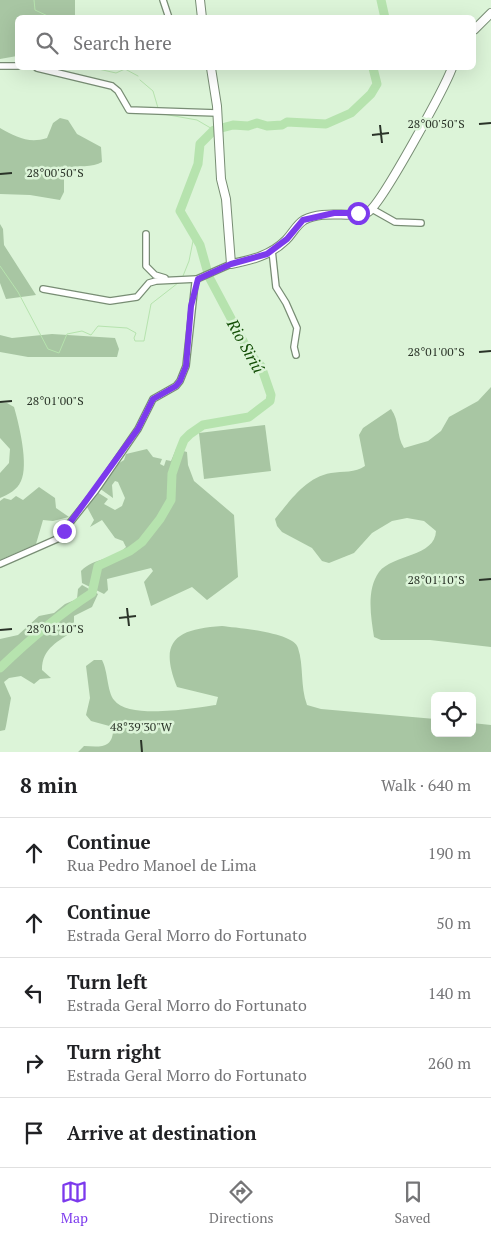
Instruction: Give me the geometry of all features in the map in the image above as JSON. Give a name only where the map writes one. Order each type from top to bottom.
[{"type":"street","points":[[164,0],[169,15]]},
{"type":"street","points":[[200,0],[202,15]]},
{"type":"street","points":[[476,28],[491,13]]},
{"type":"street","points":[[0,66],[15,66]]},
{"type":"street","points":[[45,70],[112,86],[118,91],[129,110],[217,113]]},
{"type":"street","points":[[211,70],[217,113],[221,179],[226,199],[231,264]]},
{"type":"street","points":[[43,289],[115,301],[137,297],[149,283],[167,279],[198,279],[231,264],[261,257],[287,239],[303,220],[334,213],[367,212],[389,186],[451,70]]},
{"type":"street","points":[[372,208],[395,222],[421,223]]},
{"type":"street","points":[[146,234],[146,266],[155,275],[167,279]]},
{"type":"street","points":[[272,250],[276,287],[297,328],[294,347],[296,355]]},
{"type":"street","points":[[0,564],[57,539],[96,490],[138,429],[153,399],[176,386],[180,381],[186,366],[191,306],[198,279]]},
{"type":"green space","points":[[0,0],[75,0],[75,15],[15,15],[15,56],[0,59]]},
{"type":"green space","points":[[60,118],[68,120],[77,134],[101,147],[102,162],[94,165],[64,168],[64,192],[60,200],[30,195],[0,194],[0,128],[23,139],[40,140],[47,138],[53,123]]},
{"type":"green space","points":[[0,224],[3,229],[4,245],[36,295],[6,299],[0,283]]},
{"type":"green space","points":[[52,334],[115,338],[119,349],[117,357],[28,357],[0,352],[0,335],[12,338]]},
{"type":"green space","points":[[491,387],[491,647],[430,640],[381,640],[374,637],[370,604],[372,587],[379,572],[385,566],[429,546],[434,539],[436,531],[424,521],[407,518],[392,521],[372,533],[354,553],[329,563],[322,561],[312,548],[282,532],[277,526],[275,519],[299,491],[314,479],[322,475],[353,471],[365,466],[359,435],[363,428],[391,409],[396,418],[400,439],[404,448],[428,441],[441,431],[449,417],[478,401]]},
{"type":"green space","points":[[0,403],[7,403],[14,407],[24,455],[24,465],[21,481],[17,487],[0,498],[0,473],[9,463],[10,449],[0,438]]},
{"type":"green space","points":[[265,425],[271,471],[204,479],[199,433]]},
{"type":"green space","points":[[147,449],[153,457],[162,459],[160,464],[164,466],[166,460],[171,461],[176,449],[187,452],[188,465],[194,481],[234,515],[238,577],[207,600],[192,587],[151,606],[144,582],[153,571],[151,568],[107,579],[108,590],[104,594],[82,583],[81,571],[92,563],[115,555],[126,547],[123,541],[115,538],[102,520],[90,527],[94,520],[86,505],[97,492],[108,499],[104,504],[115,510],[122,506],[125,498],[118,482],[115,481],[112,485],[113,498],[99,488],[116,465],[124,460],[126,454]]},
{"type":"green space","points":[[39,487],[55,498],[56,508],[69,517],[53,521],[43,520],[36,544],[0,560],[0,501],[4,498],[11,500],[16,496],[23,500]]},
{"type":"green space","points":[[82,585],[98,594],[92,607],[74,616],[74,630],[48,650],[42,670],[51,678],[40,679],[34,684],[21,676],[9,678],[4,682],[11,698],[5,730],[0,731],[0,639],[18,635],[39,616],[54,613],[65,604],[77,599],[78,589]]},
{"type":"green space","points":[[222,626],[264,632],[287,638],[294,643],[300,655],[303,691],[307,705],[321,709],[431,719],[431,737],[476,737],[476,723],[491,725],[491,752],[78,752],[84,746],[95,747],[105,745],[113,734],[113,727],[91,721],[86,715],[90,698],[86,666],[94,660],[102,660],[110,692],[114,700],[122,706],[133,710],[162,711],[216,705],[218,697],[177,687],[170,658],[171,648],[183,634]]},
{"type":"waterway","points":[[34,0],[35,10],[46,15]]},
{"type":"waterway","name":"Rio Siriú","points":[[381,0],[384,15]]},
{"type":"waterway","points":[[103,70],[116,73],[123,70]]},
{"type":"waterway","points":[[127,70],[138,76]]},
{"type":"waterway","name":"Rio Siriú","points":[[0,668],[44,628],[92,593],[98,566],[130,551],[142,542],[160,519],[171,500],[172,474],[184,440],[190,434],[203,425],[249,417],[270,401],[271,395],[261,366],[250,354],[209,277],[200,245],[180,211],[198,164],[200,144],[214,130],[233,125],[248,126],[257,123],[267,126],[282,125],[287,122],[326,124],[351,113],[371,94],[377,84],[374,70]]},
{"type":"waterway","points":[[140,80],[153,91],[158,108]]},
{"type":"waterway","points":[[163,114],[197,120],[214,130]]},
{"type":"waterway","points":[[183,276],[189,261],[194,236]]},
{"type":"waterway","points":[[0,266],[18,292],[48,349],[59,353],[67,334],[82,331],[91,335],[98,326],[127,328],[136,333],[135,341],[144,341],[151,304],[178,283]]},
{"type":"route","points":[[64,531],[96,490],[138,429],[156,395],[176,386],[184,374],[191,306],[195,283],[198,279],[231,264],[267,254],[287,239],[303,220],[334,213],[358,213]]}]
